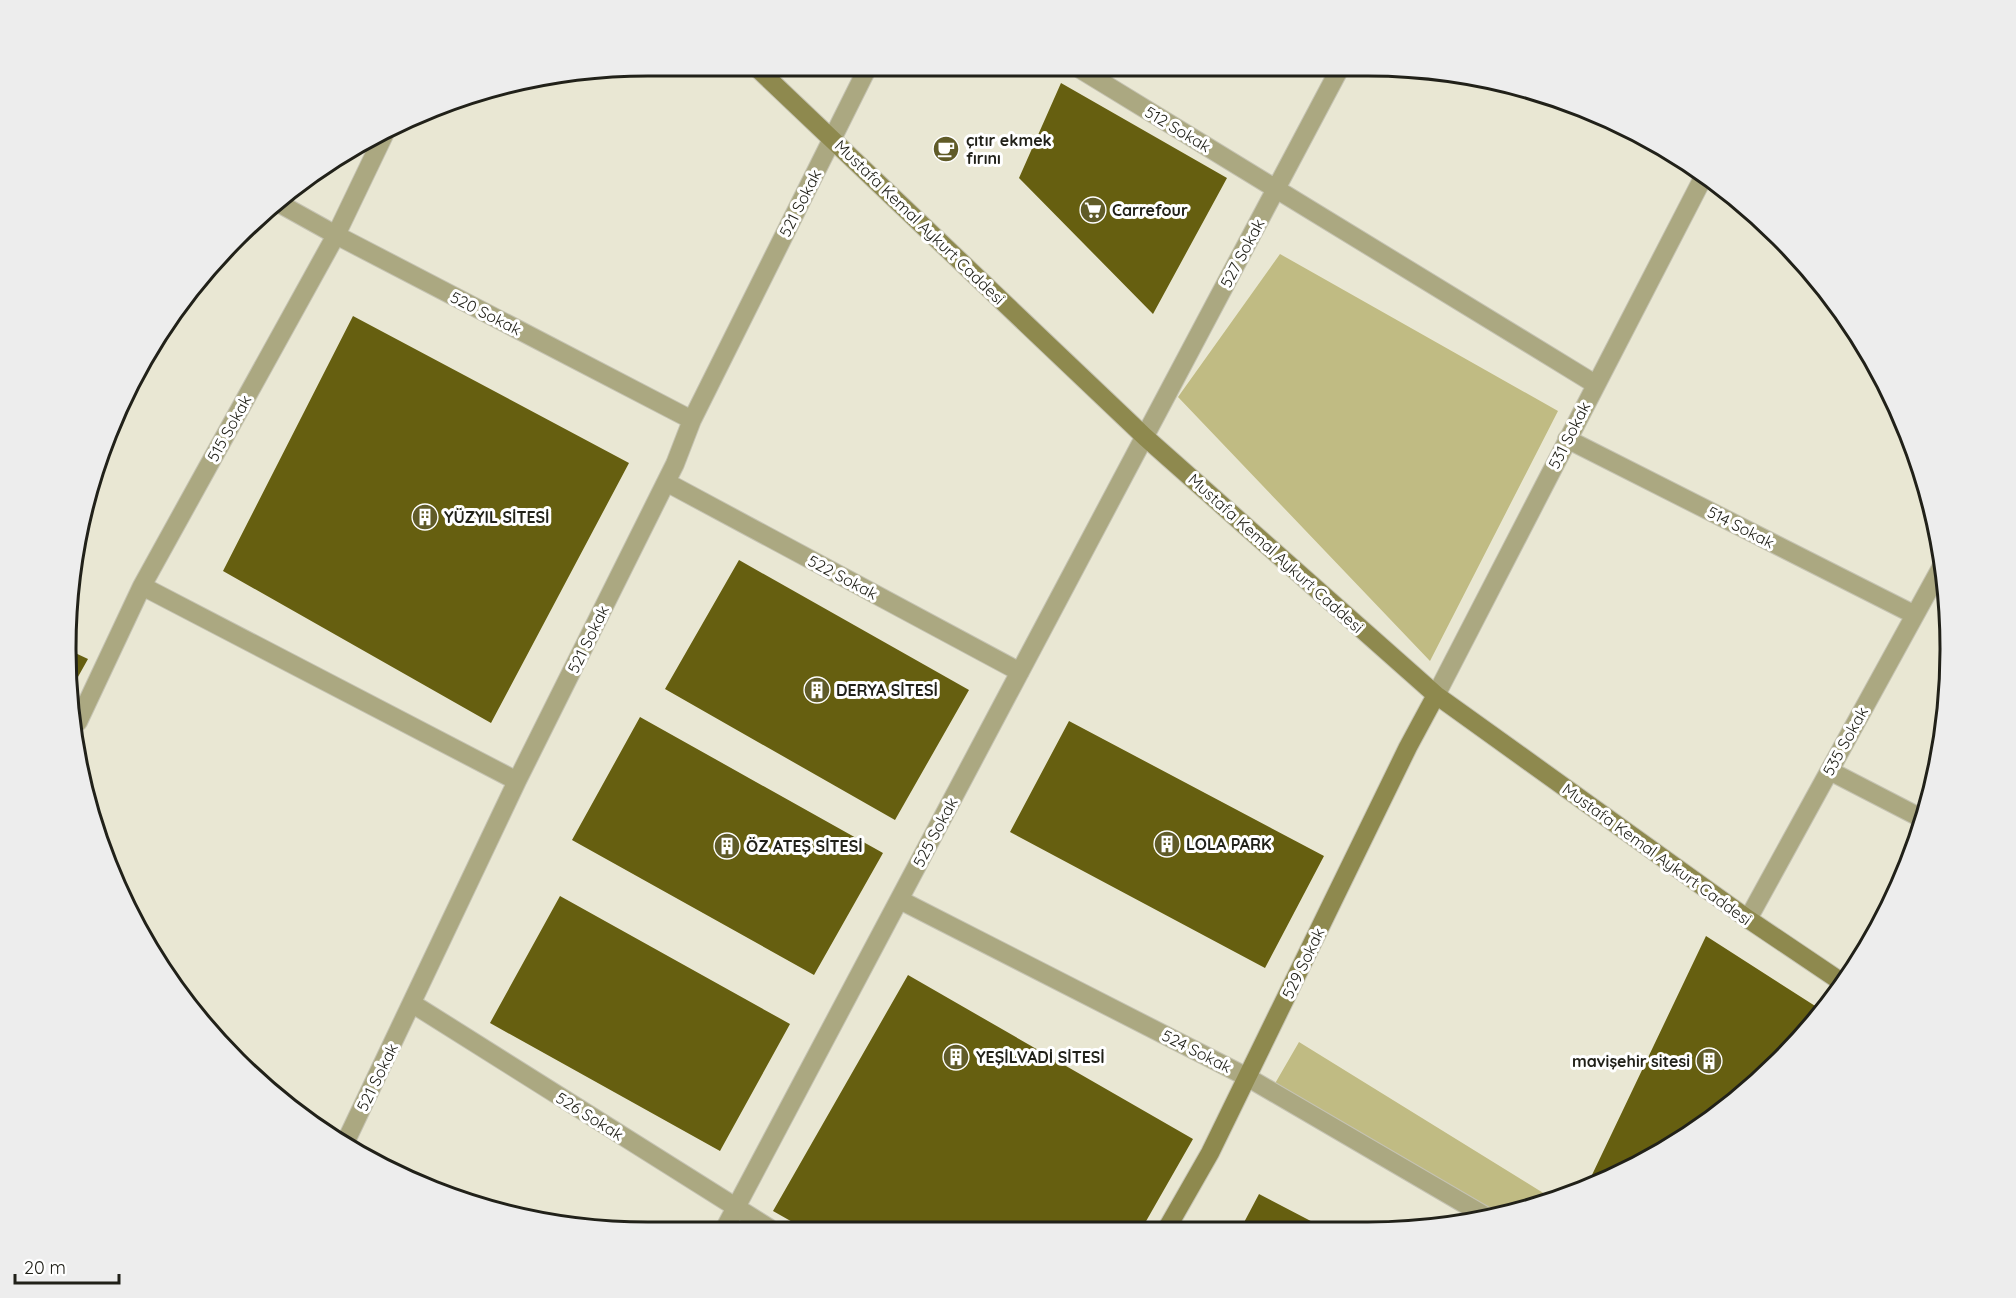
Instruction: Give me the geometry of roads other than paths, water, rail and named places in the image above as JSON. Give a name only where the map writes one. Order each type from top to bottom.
[{"type":"street","name":"Mustafa Kemal Aykurt Caddesi","points":[[766,76],[1145,436],[1436,695],[1748,919],[1835,978]]},
{"type":"street","name":"521 Sokak","points":[[349,1136],[517,781],[666,482],[692,420],[864,76]]},
{"type":"street","name":"512 Sokak","points":[[1091,76],[1595,384]]},
{"type":"street","name":"527 Sokak","points":[[1145,436],[1336,76]]},
{"type":"street","name":"515 Sokak","points":[[80,717],[142,586],[336,235],[379,145]]},
{"type":"street","name":"531 Sokak","points":[[1436,695],[1700,184]]},
{"type":"street","name":"520 Sokak","points":[[286,207],[692,420]]},
{"type":"street","name":"525 Sokak","points":[[728,1222],[1145,436]]},
{"type":"street","name":"514 Sokak","points":[[1567,439],[1915,615]]},
{"type":"street","name":"522 Sokak","points":[[666,482],[1020,672]]},
{"type":"street","name":"535 Sokak","points":[[1748,919],[1935,578]]},
{"type":"street","points":[[142,586],[517,781]]},
{"type":"street","name":"529 Sokak","points":[[1171,1222],[1210,1153],[1408,747],[1436,695]]},
{"type":"street","points":[[1830,771],[1915,815]]},
{"type":"street","name":"524 Sokak","points":[[900,900],[1247,1077],[1476,1211]]},
{"type":"street","name":"526 Sokak","points":[[413,1004],[759,1222]]},
{"type":"place","name":"çıtır ekmek fırını","points":[[946,149]]},
{"type":"place","name":"Carrefour","points":[[1093,210]]},
{"type":"place","name":"YÜZYIL SİTESİ","points":[[425,517]]},
{"type":"place","name":"DERYA SİTESİ","points":[[817,690]]},
{"type":"place","name":"LOLA PARK","points":[[1167,844]]},
{"type":"place","name":"ÖZ ATEŞ SİTESİ","points":[[727,846]]},
{"type":"place","name":"YEŞİLVADİ SİTESİ","points":[[956,1057]]},
{"type":"place","name":"mavişehir sitesi","points":[[1709,1061]]}]
